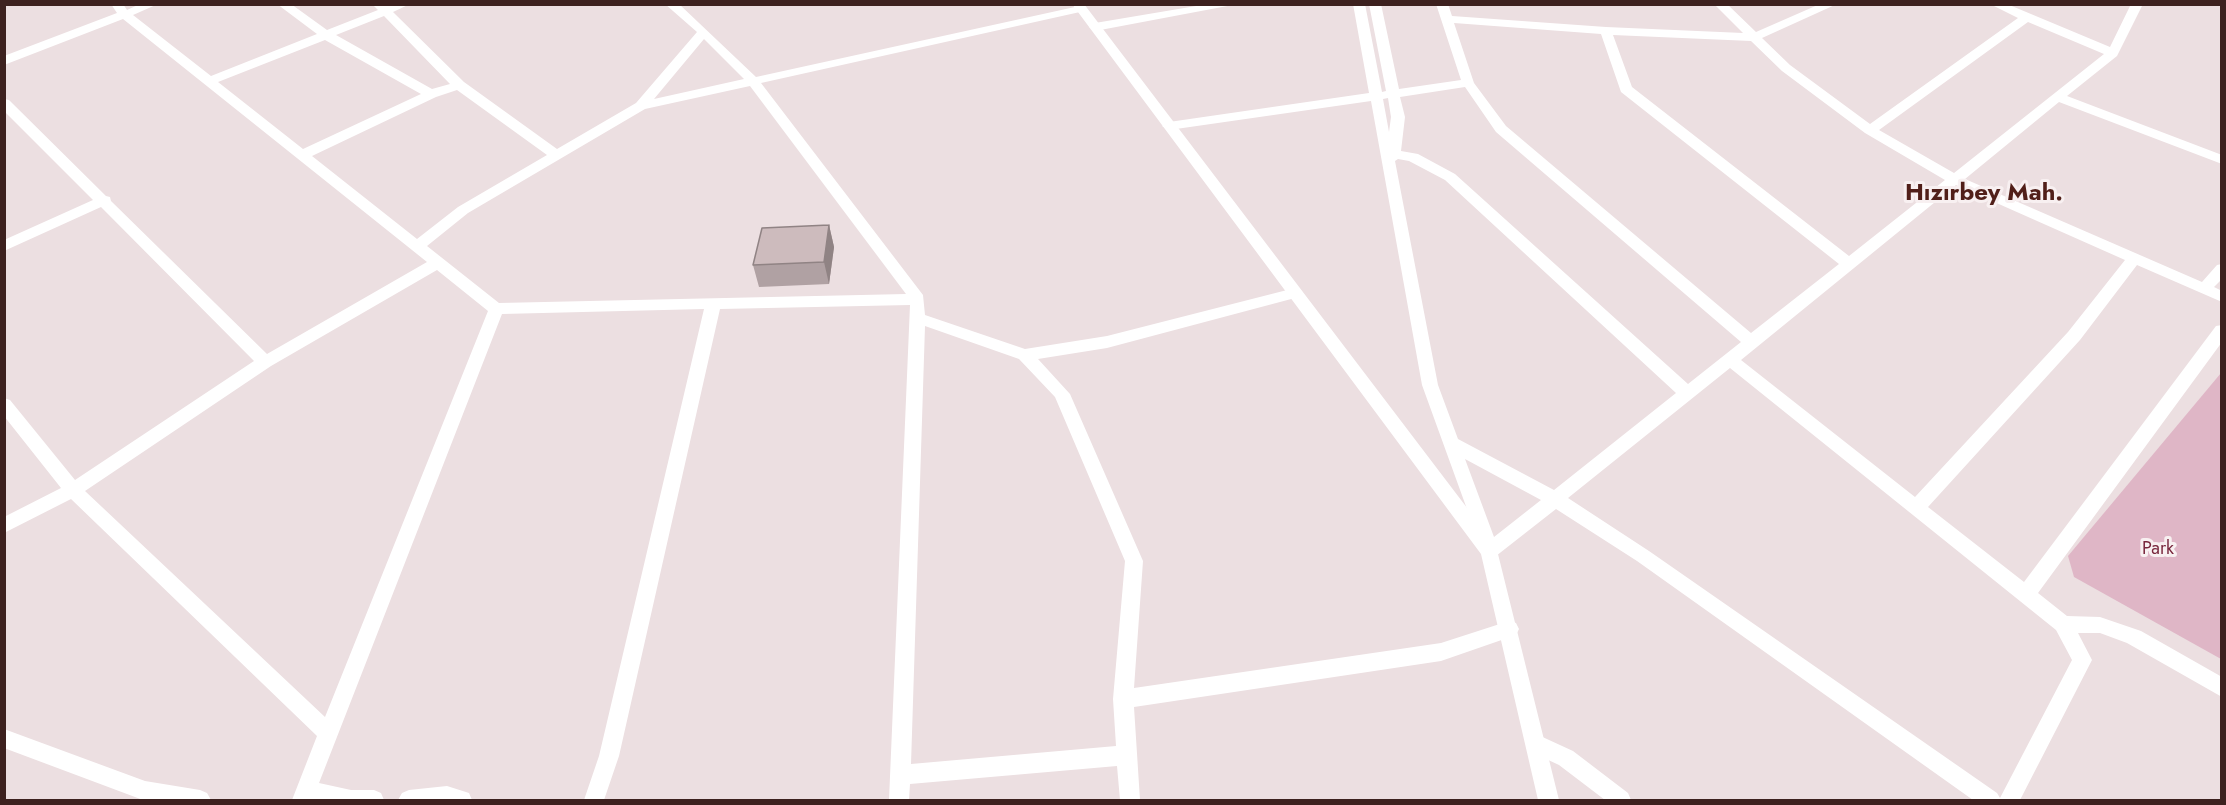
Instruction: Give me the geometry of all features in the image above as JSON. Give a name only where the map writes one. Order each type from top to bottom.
[{"type":"street","points":[[4,61],[120,9],[152,4]]},
{"type":"street","points":[[283,4],[324,34],[431,94]]},
{"type":"street","points":[[210,81],[382,8],[404,4]]},
{"type":"street","points":[[671,4],[704,32],[753,81],[918,309],[900,801]]},
{"type":"street","points":[[1095,27],[1232,4]]},
{"type":"street","points":[[1359,4],[1430,385],[1490,551],[1549,801]]},
{"type":"street","points":[[1376,4],[1398,117],[1390,172]]},
{"type":"street","points":[[1442,4],[1468,83],[1501,129],[1751,342]]},
{"type":"street","points":[[1720,4],[1786,68],[1870,130],[1954,179],[2222,297]]},
{"type":"street","points":[[1446,19],[1606,31],[1754,37],[1831,4]]},
{"type":"street","points":[[1996,4],[2113,53]]},
{"type":"street","points":[[1490,551],[2113,53],[2137,4]]},
{"type":"street","points":[[418,246],[463,210],[641,106],[1079,6],[1490,551]]},
{"type":"street","points":[[382,8],[459,85],[556,155]]},
{"type":"street","points":[[120,9],[496,309],[714,304],[918,309],[1025,355],[1062,394],[1134,561],[1123,699],[1130,801]]},
{"type":"street","points":[[1870,130],[2027,17]]},
{"type":"street","points":[[1606,31],[1626,89],[1849,264]]},
{"type":"street","points":[[641,106],[704,32]]},
{"type":"street","points":[[1169,126],[1468,83]]},
{"type":"street","points":[[303,155],[431,94],[459,85]]},
{"type":"street","points":[[2057,97],[2222,160]]},
{"type":"street","points":[[4,104],[105,200],[265,362]]},
{"type":"street","points":[[1393,154],[1413,157],[1450,177],[1687,393]]},
{"type":"street","points":[[4,246],[105,200]]},
{"type":"street","points":[[1916,508],[2074,336],[2134,259]]},
{"type":"street","points":[[4,526],[73,490],[265,362],[438,263]]},
{"type":"street","points":[[2204,289],[2222,269]]},
{"type":"street","points":[[1025,355],[1107,342],[1295,293]]},
{"type":"street","points":[[594,801],[609,756],[714,304]]},
{"type":"street","points":[[374,801],[304,796],[496,309]]},
{"type":"street","points":[[2027,593],[2222,330]]},
{"type":"street","points":[[1729,359],[2027,593],[2063,624],[2082,660],[2009,801]]},
{"type":"street","points":[[4,404],[73,490],[328,733]]},
{"type":"street","points":[[1451,443],[1555,499],[1643,556],[1990,801]]},
{"type":"street","points":[[2063,624],[2100,625],[2134,637],[2222,688]]},
{"type":"street","points":[[1123,699],[1441,652],[1509,629]]},
{"type":"street","points":[[4,738],[145,791],[200,801]]},
{"type":"street","points":[[1536,744],[1566,758],[1621,801]]},
{"type":"street","points":[[900,775],[1127,755]]},
{"type":"street","points":[[409,801],[447,796],[462,801]]},
{"type":"green space","name":"Park","points":[[2221,373],[2221,659],[2074,577],[2068,556]]},
{"type":"building","points":[[829,225],[824,262],[753,265],[762,228]]},
{"type":"district","name":"Hızırbey Mah.","points":[[1984,194]]}]
